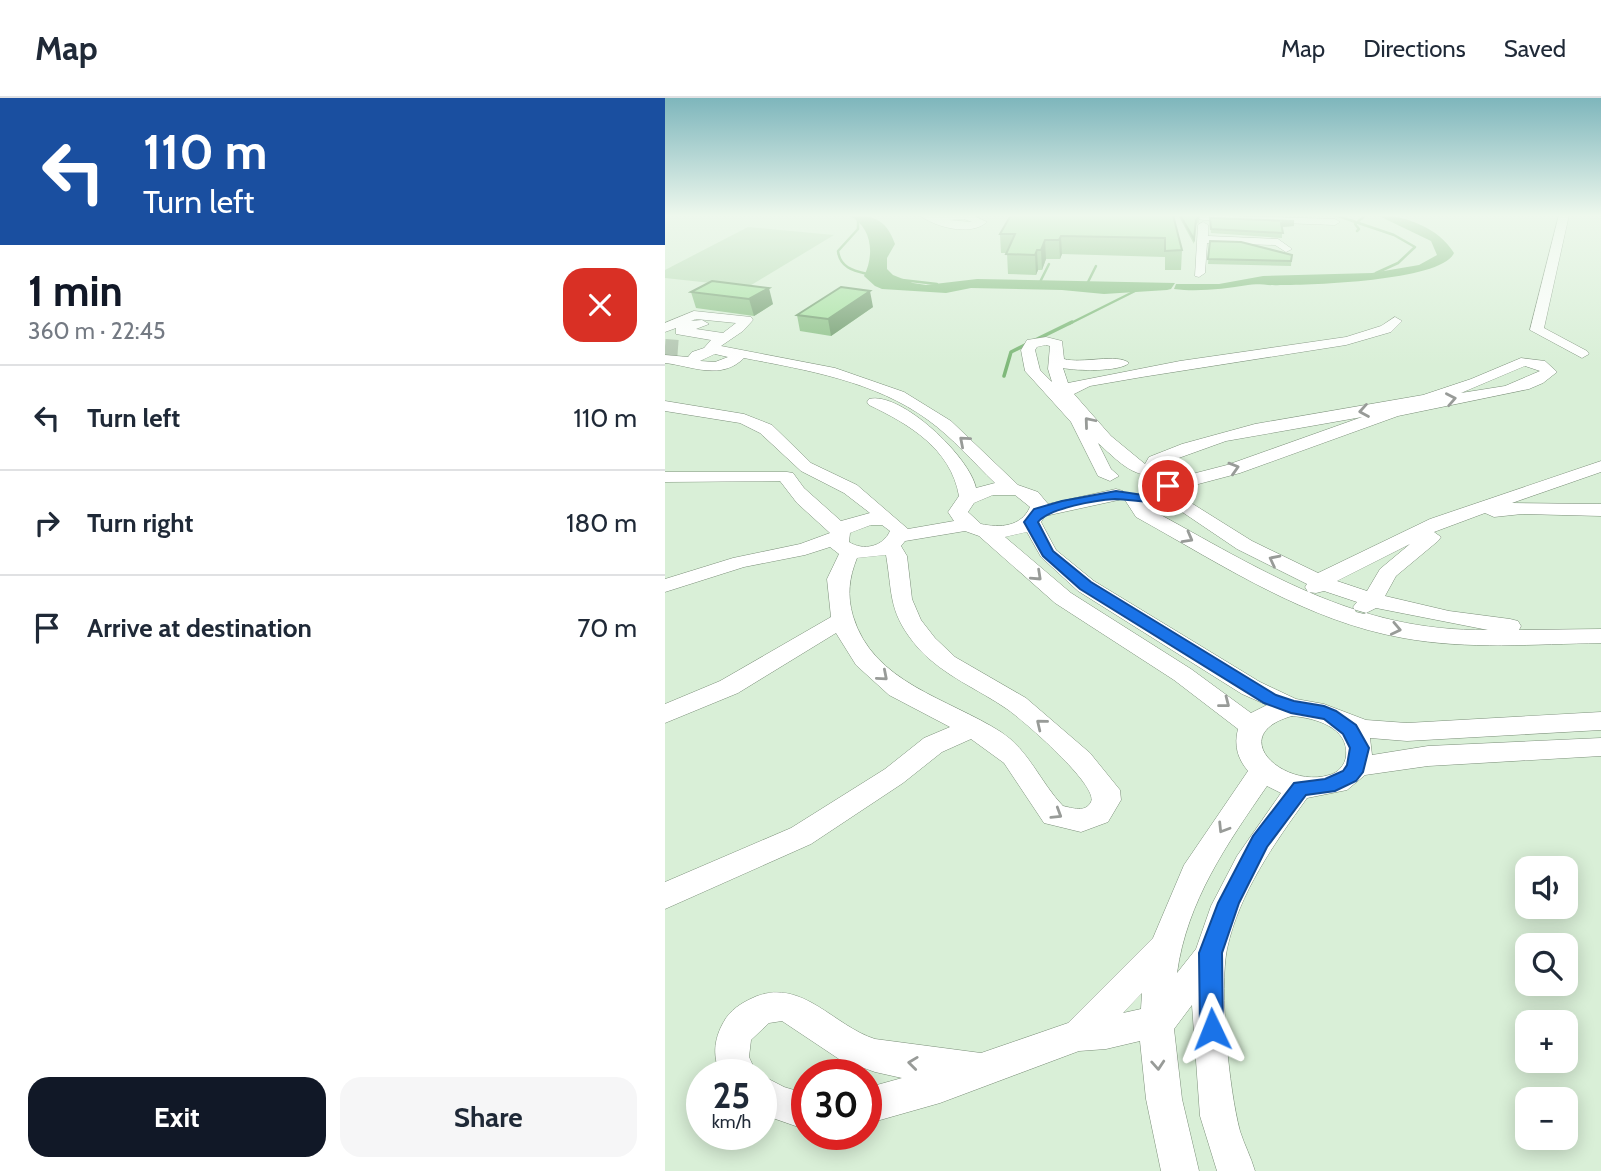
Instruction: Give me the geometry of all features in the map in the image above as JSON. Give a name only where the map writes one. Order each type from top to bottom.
[{"type":"street","points":[[1199,273],[1200,265]]},
{"type":"street","points":[[1552,265],[1537,330],[1582,354]]},
{"type":"street","points":[[665,328],[689,316],[742,318],[745,323],[710,347],[711,351]]},
{"type":"street","points":[[1055,360],[1067,365],[1084,365],[1243,352],[1344,337],[1377,328],[1391,321],[1389,328],[1336,343],[1236,356],[1100,380],[1079,384],[1066,393]]},
{"type":"street","points":[[733,332],[735,357]]},
{"type":"street","points":[[1165,489],[1164,476],[1145,469],[1107,442],[1066,393],[1056,375],[1057,344],[1046,341],[1029,345],[1033,371],[1078,420],[1104,471],[1117,488],[1143,513],[1273,585],[1327,610],[1402,631],[1458,638],[1601,636]]},
{"type":"street","points":[[678,348],[711,351],[793,373],[854,392],[900,415],[950,454],[968,482],[970,516],[1062,597],[1185,674],[1251,726]]},
{"type":"street","points":[[692,362],[694,358],[711,351]]},
{"type":"street","points":[[665,359],[708,367],[735,357],[807,365],[844,376],[920,407],[972,447],[1034,510],[1048,553],[1086,586],[1251,688],[1291,707],[1318,710],[1341,722],[1366,729],[1407,732],[1601,721]]},
{"type":"street","points":[[665,406],[714,412],[744,419],[766,429],[805,465],[851,487],[870,500],[893,531],[901,599],[911,622],[927,643],[947,662],[1017,704],[1081,760],[1107,790],[1103,809],[1081,821],[1067,821],[1054,816],[1013,756],[972,728],[898,689],[864,660],[847,629],[838,579],[846,526],[862,520],[893,531],[970,516],[1006,531],[1034,510],[1117,488],[1153,498],[1165,489],[1288,451],[1392,413],[1511,387],[1532,381],[1549,372],[1537,363],[1520,362],[1469,386],[1428,399],[1357,413],[1262,426],[1212,440],[1155,461],[1145,469],[1124,470],[1117,488]]},
{"type":"street","points":[[665,411],[686,410]]},
{"type":"street","points":[[782,445],[782,472],[797,493],[829,520],[842,542]]},
{"type":"street","points":[[665,477],[749,477],[782,472],[804,473],[805,465]]},
{"type":"street","points":[[1327,610],[1313,592],[1319,581],[1437,523],[1601,466]]},
{"type":"street","points":[[970,516],[993,489],[1012,489]]},
{"type":"street","points":[[1165,489],[1251,548],[1319,581],[1373,599],[1426,614],[1483,623],[1601,628]]},
{"type":"street","points":[[1327,610],[1357,611],[1373,599],[1387,573],[1410,551],[1462,520],[1505,509],[1601,510]]},
{"type":"street","points":[[665,586],[740,562],[842,542],[876,551],[893,531]]},
{"type":"street","points":[[665,568],[740,562]]},
{"type":"street","points":[[665,714],[729,687],[809,642],[847,629]]},
{"type":"street","points":[[1291,707],[1268,713],[1251,726],[1247,734],[1248,753],[1262,772],[1279,782],[1300,788],[1340,782],[1356,767],[1398,759],[1601,747]]},
{"type":"street","points":[[933,745],[943,714]]},
{"type":"street","points":[[1341,722],[1356,738],[1360,748],[1356,767]]},
{"type":"street","points":[[671,891],[801,836],[894,776],[933,745],[972,728]]},
{"type":"street","points":[[1180,1171],[1158,1075],[1156,1022],[1165,947],[1187,889],[1226,824],[1262,772]]},
{"type":"street","points":[[882,1103],[1079,1035],[1106,1033],[1156,1022],[1173,1005],[1211,953],[1228,903],[1260,842],[1300,788]]},
{"type":"street","points":[[1079,1035],[1165,947]]},
{"type":"street","points":[[1211,953],[1210,1007],[1221,1129],[1216,1171]]},
{"type":"street","points":[[731,1059],[730,1046],[741,1025],[763,1008],[786,1006],[831,1037],[858,1051],[887,1059],[981,1070]]},
{"type":"street","points":[[1221,1129],[1236,1171]]},
{"type":"shaded area","points":[[675,265],[784,265],[748,287],[665,278],[665,270]]},
{"type":"shaded area","points":[[868,265],[887,265],[893,275],[926,285],[977,279],[1175,283],[1167,290],[1104,294],[1062,290],[971,288],[946,293],[882,289],[864,276]]},
{"type":"shaded area","points":[[1419,265],[1437,265],[1426,270],[1374,280],[1319,284],[1252,284],[1201,290],[1174,289],[1176,284],[1219,284],[1263,276],[1372,273]]},
{"type":"building","points":[[712,281],[769,288],[749,299],[691,292]]},
{"type":"building","points":[[841,287],[870,291],[828,319],[797,315]]},
{"type":"waterway","points":[[845,265],[871,275]]},
{"type":"waterway","points":[[1038,286],[1048,265]]},
{"type":"waterway","points":[[1376,273],[1393,265]]},
{"type":"waterway","points":[[1086,286],[1096,266]]},
{"type":"waterway","points":[[902,280],[937,284]]},
{"type":"waterway","points":[[1069,324],[1143,287]]},
{"type":"waterway","points":[[1004,376],[1011,352],[1072,322]]},
{"type":"tunnel","points":[[665,347],[678,348]]},
{"type":"route","points":[[1168,486],[1161,495],[1153,498],[1134,499],[1116,495],[1067,504],[1039,512],[1031,522],[1048,553],[1086,586],[1270,699],[1291,707],[1318,710],[1330,715],[1350,730],[1360,748],[1360,758],[1350,776],[1328,786],[1300,788],[1260,842],[1228,903],[1211,953],[1212,1029]]}]
